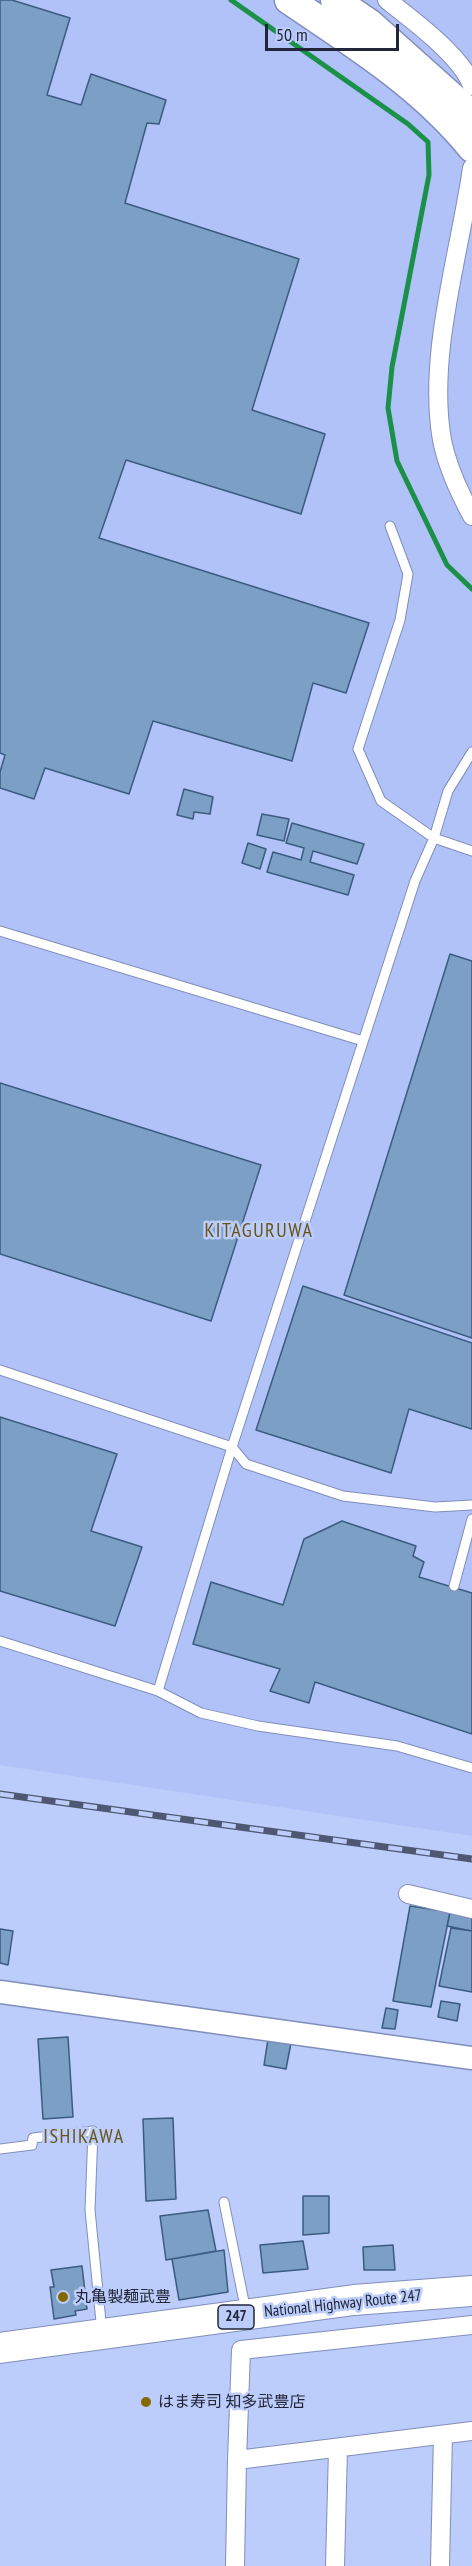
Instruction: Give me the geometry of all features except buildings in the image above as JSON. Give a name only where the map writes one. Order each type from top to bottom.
[{"type":"highway","name":"National Highway Route 247","points":[[0,2348],[354,2300],[472,2291]]},
{"type":"main road","points":[[290,0],[382,62],[457,129],[472,148]]},
{"type":"main road","points":[[335,0],[369,23],[472,115]]},
{"type":"street","points":[[387,0],[423,28],[453,58],[472,86]]},
{"type":"street","points":[[472,168],[440,356],[438,393],[442,440],[455,484],[472,516]]},
{"type":"street","points":[[408,1894],[472,1909]]},
{"type":"street","points":[[0,1992],[472,2058]]},
{"type":"street","points":[[235,2566],[241,2350],[472,2325]]},
{"type":"street","points":[[237,2460],[472,2431]]},
{"type":"street","points":[[440,2566],[443,2435]]},
{"type":"street","points":[[336,2566],[338,2449]]},
{"type":"lane","points":[[390,526],[408,574],[400,620],[358,748],[381,801],[434,838],[472,851]]},
{"type":"lane","points":[[158,1691],[232,1447],[415,881],[434,838],[448,791],[472,752]]},
{"type":"lane","points":[[0,930],[363,1041]]},
{"type":"lane","points":[[0,1370],[232,1447],[246,1464],[343,1496],[435,1507],[472,1504]]},
{"type":"lane","points":[[454,1586],[472,1519]]},
{"type":"lane","points":[[0,1641],[158,1691],[201,1713],[258,1726],[397,1746],[472,1768]]},
{"type":"lane","points":[[0,2149],[32,2145],[33,2138],[93,2131],[90,2211],[102,2334]]},
{"type":"lane","points":[[224,2202],[247,2315]]},
{"type":"shaded area","points":[[0,0],[472,0],[472,1836],[0,1765]]},
{"type":"waterway","points":[[231,0],[408,124],[428,142],[429,175],[392,367],[388,408],[397,461],[447,565],[472,589]]},
{"type":"railway","points":[[0,1794],[472,1859]]},
{"type":"place","name":"丸亀製麺武豊","points":[[63,2297]]},
{"type":"place","name":"はま寿司 知多武豊店","points":[[146,2402]]},
{"type":"district","name":"KITAGURUWA","points":[[259,1231]]},
{"type":"district","name":"ISHIKAWA","points":[[84,2137]]}]
